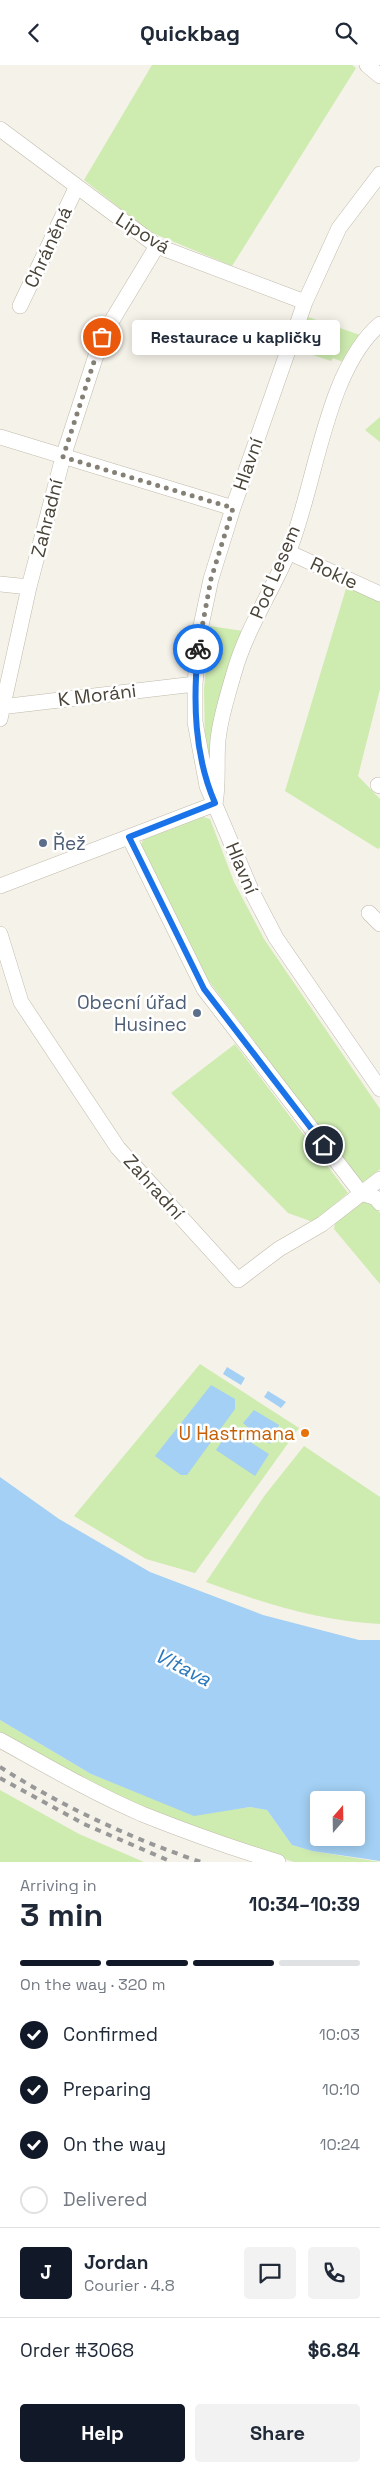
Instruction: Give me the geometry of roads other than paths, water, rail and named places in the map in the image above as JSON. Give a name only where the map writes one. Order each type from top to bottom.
[{"type":"street","points":[[367,65],[380,76]]},
{"type":"street","name":"Lipová","points":[[0,129],[76,188],[157,246],[305,302]]},
{"type":"street","name":"Hlavní","points":[[380,174],[339,228],[305,302],[233,508],[209,589],[199,635],[195,684],[196,722],[207,785],[252,892],[276,938],[380,1089]]},
{"type":"street","name":"Chráněná","points":[[20,306],[76,188]]},
{"type":"street","name":"Zahradní","points":[[0,711],[63,457],[102,337],[157,246]]},
{"type":"street","name":"Pod Lesem","points":[[215,803],[218,787],[218,739],[234,672],[250,631],[288,552],[343,373],[370,333],[380,324]]},
{"type":"street","points":[[0,437],[233,508]]},
{"type":"street","name":"Rokle","points":[[288,552],[380,594]]},
{"type":"street","points":[[0,583],[30,587]]},
{"type":"street","name":"K Moráni","points":[[0,711],[195,684]]},
{"type":"street","points":[[0,887],[215,803]]},
{"type":"street","points":[[129,837],[204,989],[361,1193],[376,1198],[380,1203]]},
{"type":"street","points":[[369,913],[380,924]]},
{"type":"street","name":"Zahradní","points":[[0,935],[21,1002],[118,1148],[238,1280],[279,1249],[322,1224],[380,1179]]},
{"type":"street","points":[[0,1740],[87,1788],[141,1813],[214,1842],[278,1862]]},
{"type":"water","points":[[227,1367],[245,1378],[241,1385],[223,1374]]},
{"type":"water","points":[[211,1385],[235,1399],[235,1409],[187,1475],[181,1475],[155,1456]]},
{"type":"water","points":[[268,1391],[286,1402],[281,1408],[264,1397]]},
{"type":"water","points":[[254,1410],[279,1425],[270,1444],[243,1423]]},
{"type":"water","points":[[230,1429],[269,1454],[255,1476],[216,1450]]},
{"type":"water","name":"Vltava","points":[[0,1477],[59,1519],[150,1572],[263,1615],[359,1640],[380,1640],[380,1861],[312,1851],[292,1845],[267,1810],[250,1807],[194,1816],[91,1774],[0,1720]]},
{"type":"railway","points":[[0,1767],[24,1782],[98,1821],[148,1843],[201,1862]]},
{"type":"railway","points":[[0,1778],[84,1824],[172,1862]]},
{"type":"place","name":"Restaurace u kapličky","points":[[102,337]]},
{"type":"place","name":"Řež","points":[[43,843]]},
{"type":"place","name":"Obecní úřad Husinec","points":[[197,1013]]},
{"type":"place","name":"U Hastrmana","points":[[305,1433]]}]
